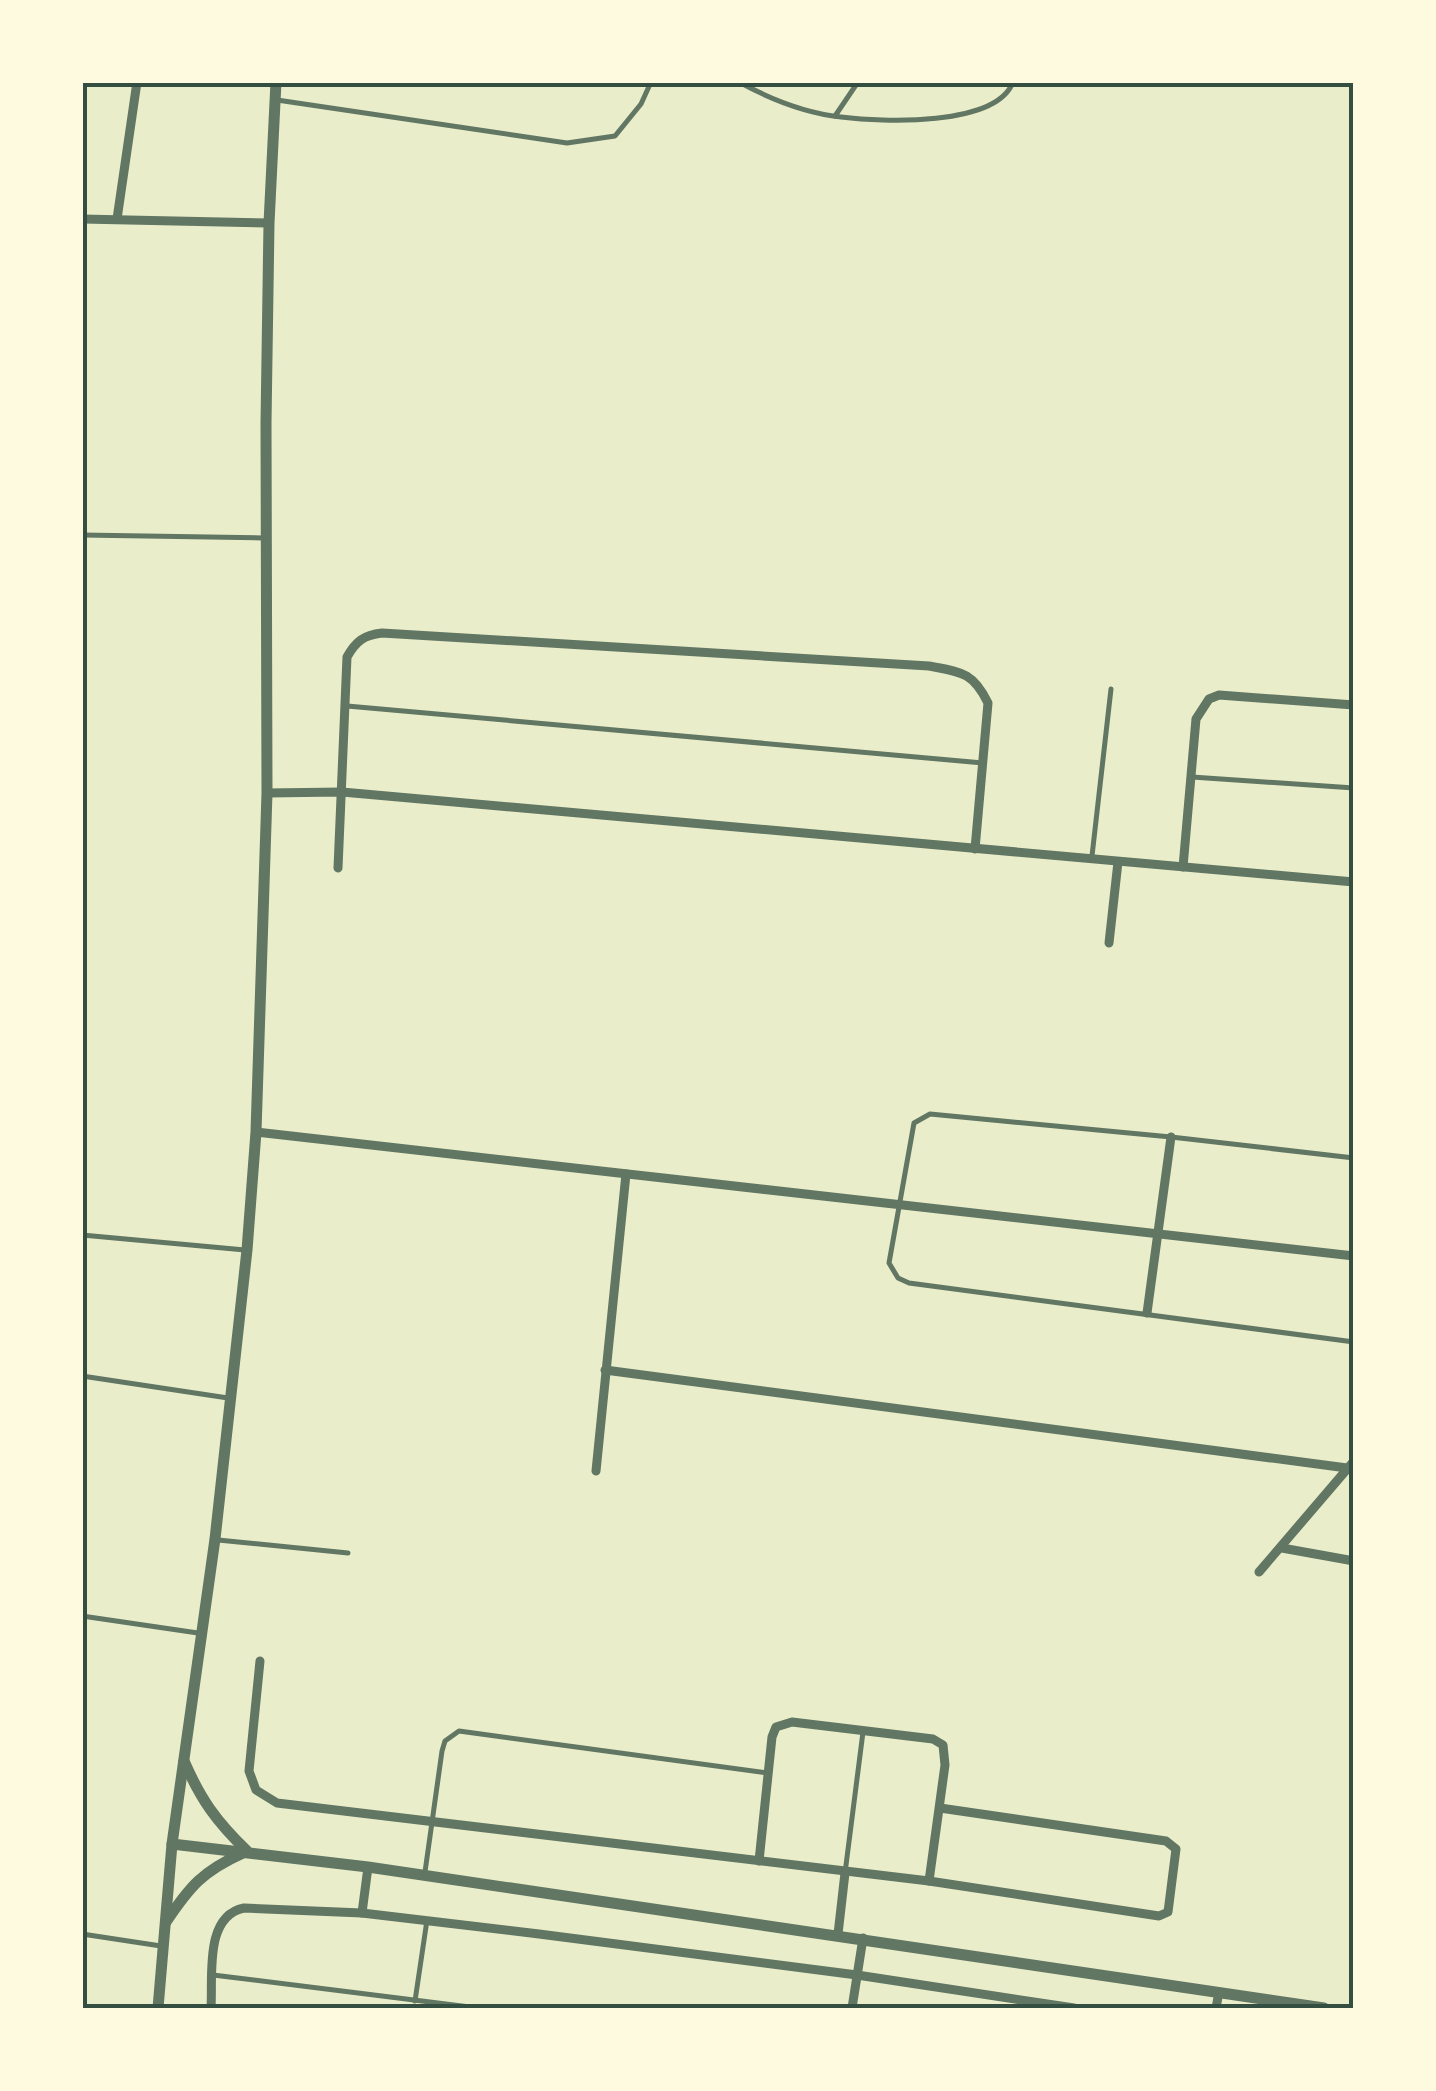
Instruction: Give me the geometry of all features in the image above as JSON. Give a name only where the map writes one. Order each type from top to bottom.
[{"type":"street","points":[[117,219],[136,82]]},
{"type":"street","points":[[158,2008],[172,1844],[216,1539],[248,1250],[256,1132],[267,793],[264,654],[269,223],[276,82]]},
{"type":"street","points":[[82,219],[269,223]]},
{"type":"street","points":[[338,868],[347,657],[368,634],[382,633],[929,666],[960,672],[978,683],[988,704],[975,849]]},
{"type":"street","points":[[1184,867],[1196,719],[1208,699],[1219,695],[1354,705]]},
{"type":"street","points":[[267,793],[342,792],[1354,882]]},
{"type":"street","points":[[1110,943],[1118,862]]},
{"type":"street","points":[[256,1132],[1354,1256]]},
{"type":"street","points":[[1148,1313],[1171,1137]]},
{"type":"street","points":[[596,1471],[626,1174]]},
{"type":"street","points":[[606,1370],[1350,1464]]},
{"type":"street","points":[[1259,1572],[1350,1464]]},
{"type":"street","points":[[1282,1548],[1354,1561]]},
{"type":"street","points":[[260,1660],[249,1771],[256,1790],[277,1803],[929,1882],[1159,1916],[1168,1912],[1176,1849],[1166,1840],[940,1808]]},
{"type":"street","points":[[759,1861],[772,1737],[782,1722],[933,1740],[942,1745],[945,1765],[929,1882]]},
{"type":"street","points":[[183,1759],[202,1801],[247,1851]]},
{"type":"street","points":[[172,1844],[368,1867],[1324,2008]]},
{"type":"street","points":[[163,1926],[190,1885],[212,1867],[247,1851]]},
{"type":"street","points":[[362,1912],[368,1867]]},
{"type":"street","points":[[838,1934],[845,1873]]},
{"type":"street","points":[[212,2008],[218,1926],[231,1911],[244,1908],[362,1912],[857,1975],[1074,2008]]},
{"type":"street","points":[[852,2008],[862,1938]]},
{"type":"street","points":[[1216,2008],[1218,1992]]},
{"type":"lane","points":[[274,99],[567,143],[614,136],[641,104],[651,82]]},
{"type":"lane","points":[[739,82],[795,106],[835,116],[900,120],[986,109],[1010,92],[1014,82]]},
{"type":"lane","points":[[835,116],[858,82]]},
{"type":"lane","points":[[82,535],[267,538]]},
{"type":"lane","points":[[1092,859],[1111,689]]},
{"type":"lane","points":[[344,705],[984,762]]},
{"type":"lane","points":[[1190,777],[1354,788]]},
{"type":"lane","points":[[1354,1158],[930,1114],[914,1124],[888,1263],[898,1278],[909,1282],[1354,1342]]},
{"type":"lane","points":[[82,1235],[248,1250]]},
{"type":"lane","points":[[82,1376],[230,1398]]},
{"type":"lane","points":[[216,1539],[348,1553]]},
{"type":"lane","points":[[82,1616],[201,1634]]},
{"type":"lane","points":[[424,1875],[445,1741],[459,1731],[768,1774]]},
{"type":"lane","points":[[845,1873],[863,1732]]},
{"type":"lane","points":[[416,2001],[427,1920]]},
{"type":"lane","points":[[82,1934],[161,1946]]},
{"type":"lane","points":[[213,1975],[478,2008]]}]
